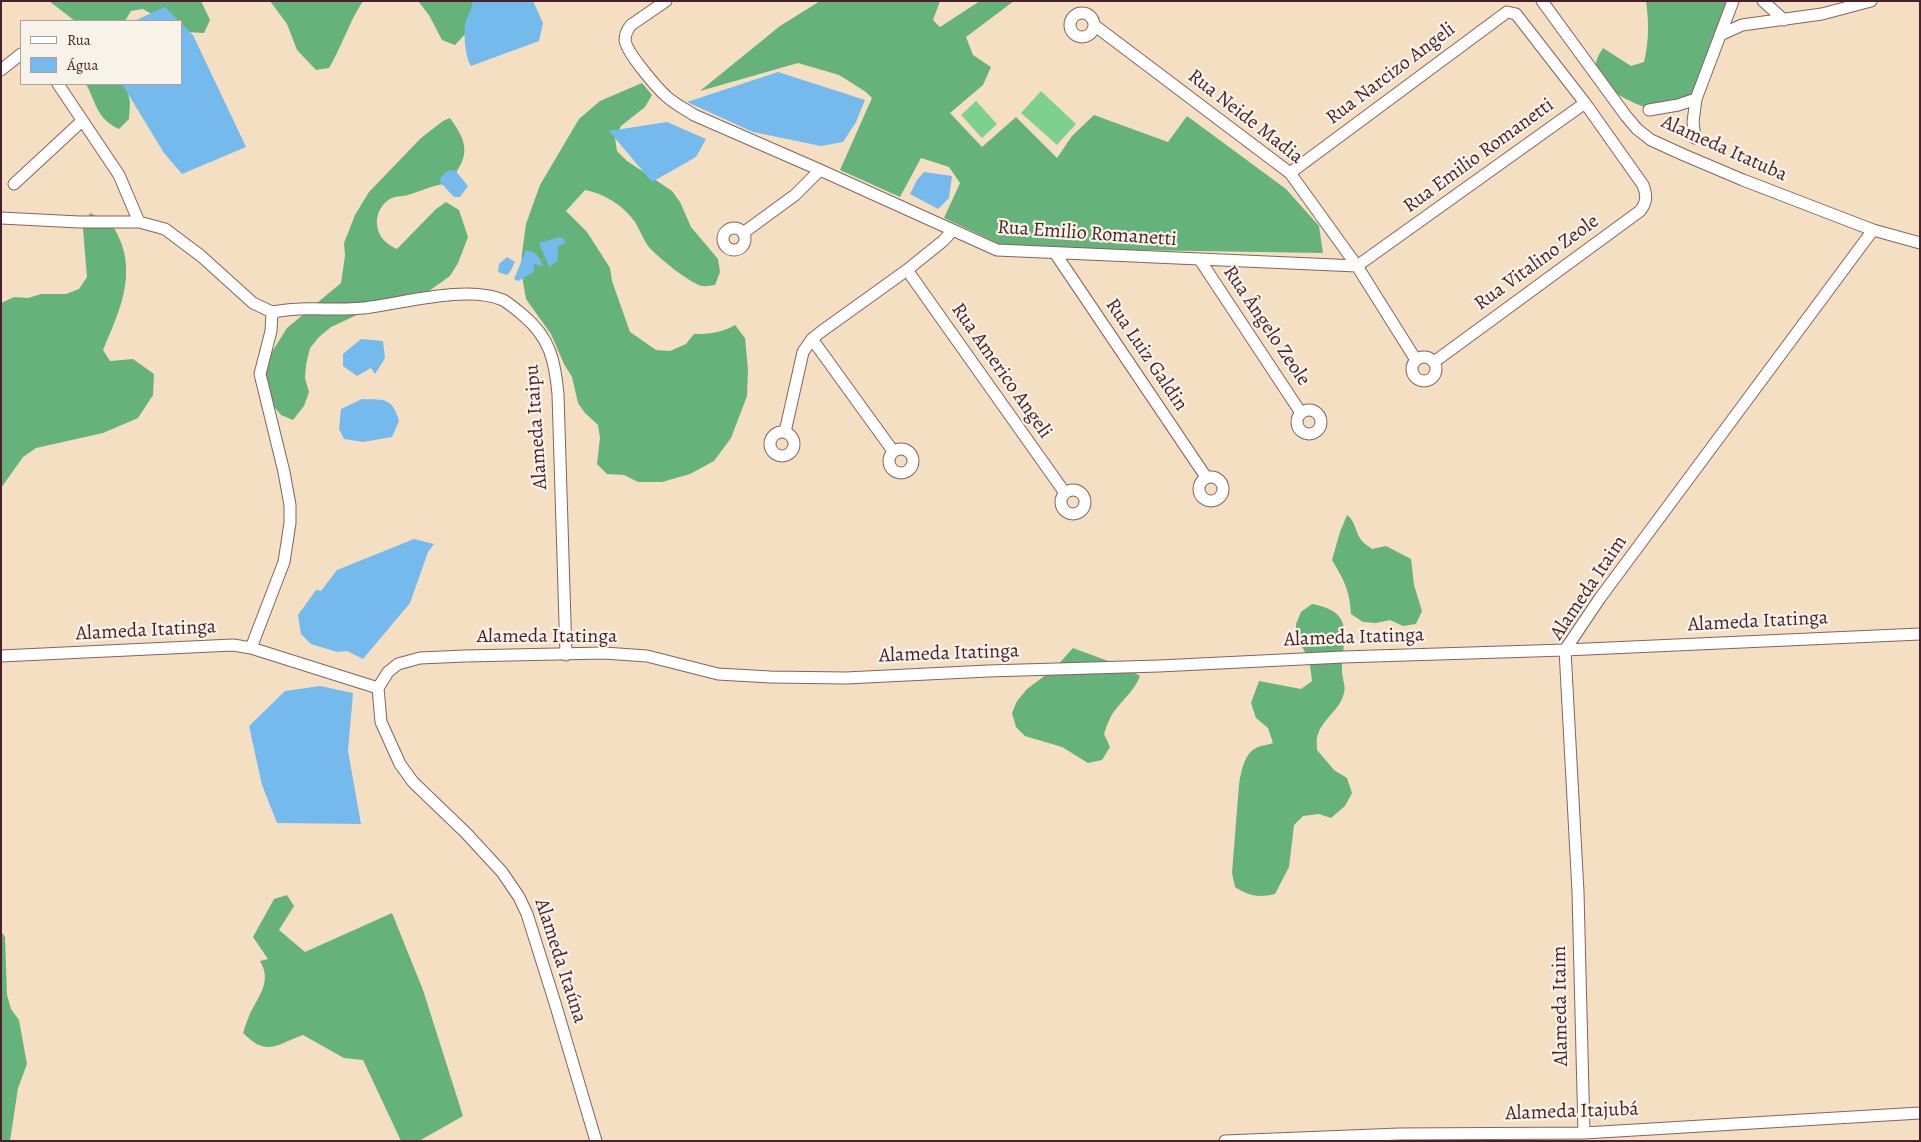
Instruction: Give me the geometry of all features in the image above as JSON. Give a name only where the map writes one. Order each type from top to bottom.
[{"type":"street","name":"Rua Emilio Romanetti","points":[[666,1],[631,25],[627,30],[625,40],[643,69],[666,96],[694,115],[997,250],[1357,266],[1586,102]]},
{"type":"street","name":"Alameda Itatuba","points":[[1542,1],[1626,116],[1651,140],[1743,180],[1874,230],[1920,243]]},
{"type":"street","points":[[1694,138],[1693,122],[1696,99],[1732,1]]},
{"type":"street","points":[[1763,1],[1784,20]]},
{"type":"street","points":[[1720,35],[1742,25],[1841,10],[1871,1]]},
{"type":"street","name":"Rua Narcizo Angeli","points":[[1290,173],[1507,12],[1516,14],[1586,102]]},
{"type":"street","name":"Rua Neide Madia","points":[[1094,25],[1290,173],[1357,266],[1416,360]]},
{"type":"street","points":[[1,70],[20,55]]},
{"type":"street","points":[[59,85],[119,176],[139,222]]},
{"type":"street","points":[[1649,110],[1678,105],[1696,99]]},
{"type":"street","name":"Rua Vitalino Zeole","points":[[1416,360],[1412,367],[1412,375],[1422,382],[1430,380],[1436,370],[1434,362],[1640,211],[1645,205],[1647,198],[1643,185],[1586,102]]},
{"type":"street","points":[[14,184],[82,121]]},
{"type":"street","points":[[743,233],[795,195],[820,170]]},
{"type":"street","points":[[1,218],[78,222],[139,222],[165,229],[173,233],[201,256],[247,298],[272,312],[271,330],[260,374],[284,472],[290,505],[290,523],[284,562],[251,648]]},
{"type":"street","points":[[785,432],[800,360],[806,346],[812,339],[944,241],[953,230]]},
{"type":"street","name":"Alameda Itaim","points":[[1584,1132],[1578,892],[1565,650],[1600,598],[1874,230]]},
{"type":"street","name":"Rua Luiz Galdin","points":[[1055,253],[1206,477]]},
{"type":"street","name":"Rua Ângelo Zeole","points":[[1200,260],[1301,413]]},
{"type":"street","name":"Rua Americo Angeli","points":[[907,270],[1065,493]]},
{"type":"street","name":"Alameda Itaipu","points":[[272,312],[298,308],[370,308],[449,295],[472,294],[504,300],[536,326],[548,344],[556,370],[566,655]]},
{"type":"street","points":[[812,339],[893,451]]},
{"type":"street","points":[[1416,360],[1423,357],[1434,362]]},
{"type":"street","name":"Alameda Itatinga","points":[[1,656],[232,645],[251,648],[378,688],[388,672],[398,664],[406,661],[465,656],[604,653],[647,656],[718,674],[846,678],[1920,634]]},
{"type":"street","name":"Alameda Itaúna","points":[[378,688],[381,722],[385,735],[400,764],[413,782],[466,833],[502,872],[519,897],[527,914],[547,976],[596,1141]]},
{"type":"street","name":"Alameda Itajubá","points":[[1225,1141],[1399,1134],[1584,1132],[1920,1113]]},
{"type":"green space","points":[[49,1],[201,1],[210,20],[204,33],[182,30],[182,20],[161,20],[143,9],[131,11],[126,20],[74,20]]},
{"type":"green space","points":[[270,1],[363,1],[329,68],[316,70],[297,50],[287,24]]},
{"type":"green space","points":[[418,1],[478,1],[466,33],[455,45],[442,40],[429,15]]},
{"type":"green space","points":[[820,1],[940,1],[933,20],[940,27],[980,1],[1014,1],[966,37],[973,55],[991,67],[983,85],[950,113],[982,147],[1016,117],[1057,158],[1072,136],[1094,115],[1168,142],[1187,116],[1286,189],[1319,226],[1323,253],[1008,248],[944,218],[960,183],[949,167],[921,158],[900,197],[840,170],[872,98],[839,75],[798,63],[700,91],[780,26]]},
{"type":"green space","points":[[1646,1],[1734,1],[1718,49],[1690,99],[1655,111],[1631,101],[1606,86],[1600,80],[1596,67],[1598,57],[1603,48],[1631,66],[1644,62],[1648,32]]},
{"type":"green space","points":[[642,83],[652,95],[645,107],[621,126],[615,138],[617,151],[627,161],[672,191],[680,202],[691,227],[718,259],[720,272],[715,285],[698,285],[666,263],[648,246],[630,216],[619,205],[600,194],[585,190],[566,211],[587,232],[610,268],[612,281],[630,332],[656,350],[670,351],[686,344],[694,334],[725,330],[735,325],[745,338],[748,369],[747,396],[731,438],[714,461],[690,474],[662,482],[638,482],[624,475],[607,474],[597,464],[600,438],[598,425],[585,413],[578,403],[572,377],[551,334],[526,299],[521,270],[526,224],[540,185],[579,119],[600,101]]},
{"type":"green space","points":[[86,85],[126,85],[130,102],[129,119],[119,129],[111,125],[98,110]]},
{"type":"green space","points":[[1041,91],[1076,124],[1057,145],[1021,113]]},
{"type":"green space","points":[[976,101],[997,124],[982,138],[961,115]]},
{"type":"green space","points":[[450,118],[464,144],[463,159],[455,174],[448,183],[409,195],[395,197],[387,201],[379,211],[377,224],[383,240],[397,249],[436,209],[446,202],[459,210],[468,237],[458,263],[450,276],[429,291],[359,314],[331,327],[319,337],[310,348],[306,365],[305,378],[309,392],[304,406],[293,420],[281,415],[271,403],[267,390],[265,363],[287,328],[341,283],[345,256],[344,243],[355,215],[369,192],[421,138],[443,121]]},
{"type":"green space","points":[[90,213],[112,223],[122,245],[126,265],[126,278],[121,302],[103,350],[110,361],[133,359],[154,374],[153,395],[138,418],[103,433],[36,448],[23,457],[1,488],[1,303],[14,297],[28,298],[41,294],[66,294],[79,289],[87,277],[83,229]]},
{"type":"green space","points":[[1347,515],[1352,520],[1362,541],[1372,549],[1386,546],[1411,559],[1414,585],[1422,611],[1416,624],[1403,626],[1390,620],[1376,623],[1363,622],[1351,614],[1346,586],[1332,560]]},
{"type":"green space","points":[[1312,604],[1335,613],[1341,619],[1344,627],[1342,674],[1345,687],[1344,695],[1320,729],[1317,738],[1317,750],[1334,770],[1347,778],[1352,793],[1345,806],[1331,818],[1319,814],[1303,816],[1294,825],[1289,867],[1275,894],[1254,895],[1235,887],[1232,873],[1239,785],[1244,764],[1252,751],[1258,747],[1273,743],[1268,728],[1256,718],[1251,703],[1259,681],[1301,689],[1312,681],[1310,665],[1304,650],[1296,639],[1296,624],[1301,612]]},
{"type":"green space","points":[[1073,648],[1127,668],[1140,676],[1109,721],[1104,734],[1110,747],[1102,760],[1088,763],[1062,747],[1025,736],[1016,727],[1012,713],[1017,701],[1027,689],[1055,668]]},
{"type":"green space","points":[[287,895],[294,906],[279,930],[305,952],[392,913],[423,990],[463,1116],[419,1141],[401,1141],[363,1060],[344,1058],[303,1035],[272,1047],[265,1047],[251,1040],[243,1033],[264,984],[265,973],[260,961],[268,959],[253,937],[274,899]]},
{"type":"green space","points":[[1,931],[5,937],[7,995],[11,1009],[19,1020],[27,1064],[18,1088],[10,1141],[1,1141]]},
{"type":"water","points":[[473,1],[533,1],[543,23],[539,41],[471,66],[466,50],[465,30],[466,20]]},
{"type":"water","points":[[165,7],[178,20],[136,20]]},
{"type":"water","points":[[182,24],[193,35],[246,147],[182,174],[164,153],[123,85],[182,85]]},
{"type":"water","points":[[778,72],[865,100],[856,122],[843,142],[821,146],[753,132],[687,102]]},
{"type":"water","points":[[667,122],[706,139],[696,157],[652,182],[609,131]]},
{"type":"water","points":[[455,170],[468,186],[460,197],[454,197],[440,182],[441,177],[447,171]]},
{"type":"water","points":[[924,172],[952,176],[949,198],[938,209],[910,194],[917,180]]},
{"type":"water","points":[[560,237],[564,239],[565,244],[559,245],[557,261],[549,267],[539,243]]},
{"type":"water","points":[[526,250],[537,255],[543,266],[534,264],[534,272],[518,281],[514,279]]},
{"type":"water","points":[[507,257],[515,262],[507,275],[498,272],[499,264]]},
{"type":"water","points":[[361,339],[383,341],[385,358],[375,374],[371,368],[357,376],[343,366],[343,354]]},
{"type":"water","points":[[362,399],[386,401],[394,408],[399,421],[392,437],[363,442],[344,439],[339,429],[341,409]]},
{"type":"water","points":[[414,539],[434,544],[428,552],[410,603],[363,659],[347,651],[337,652],[311,644],[301,634],[298,615],[316,590],[321,591],[337,570]]},
{"type":"water","points":[[320,686],[353,693],[348,751],[361,824],[277,823],[262,785],[249,726],[285,691]]}]
